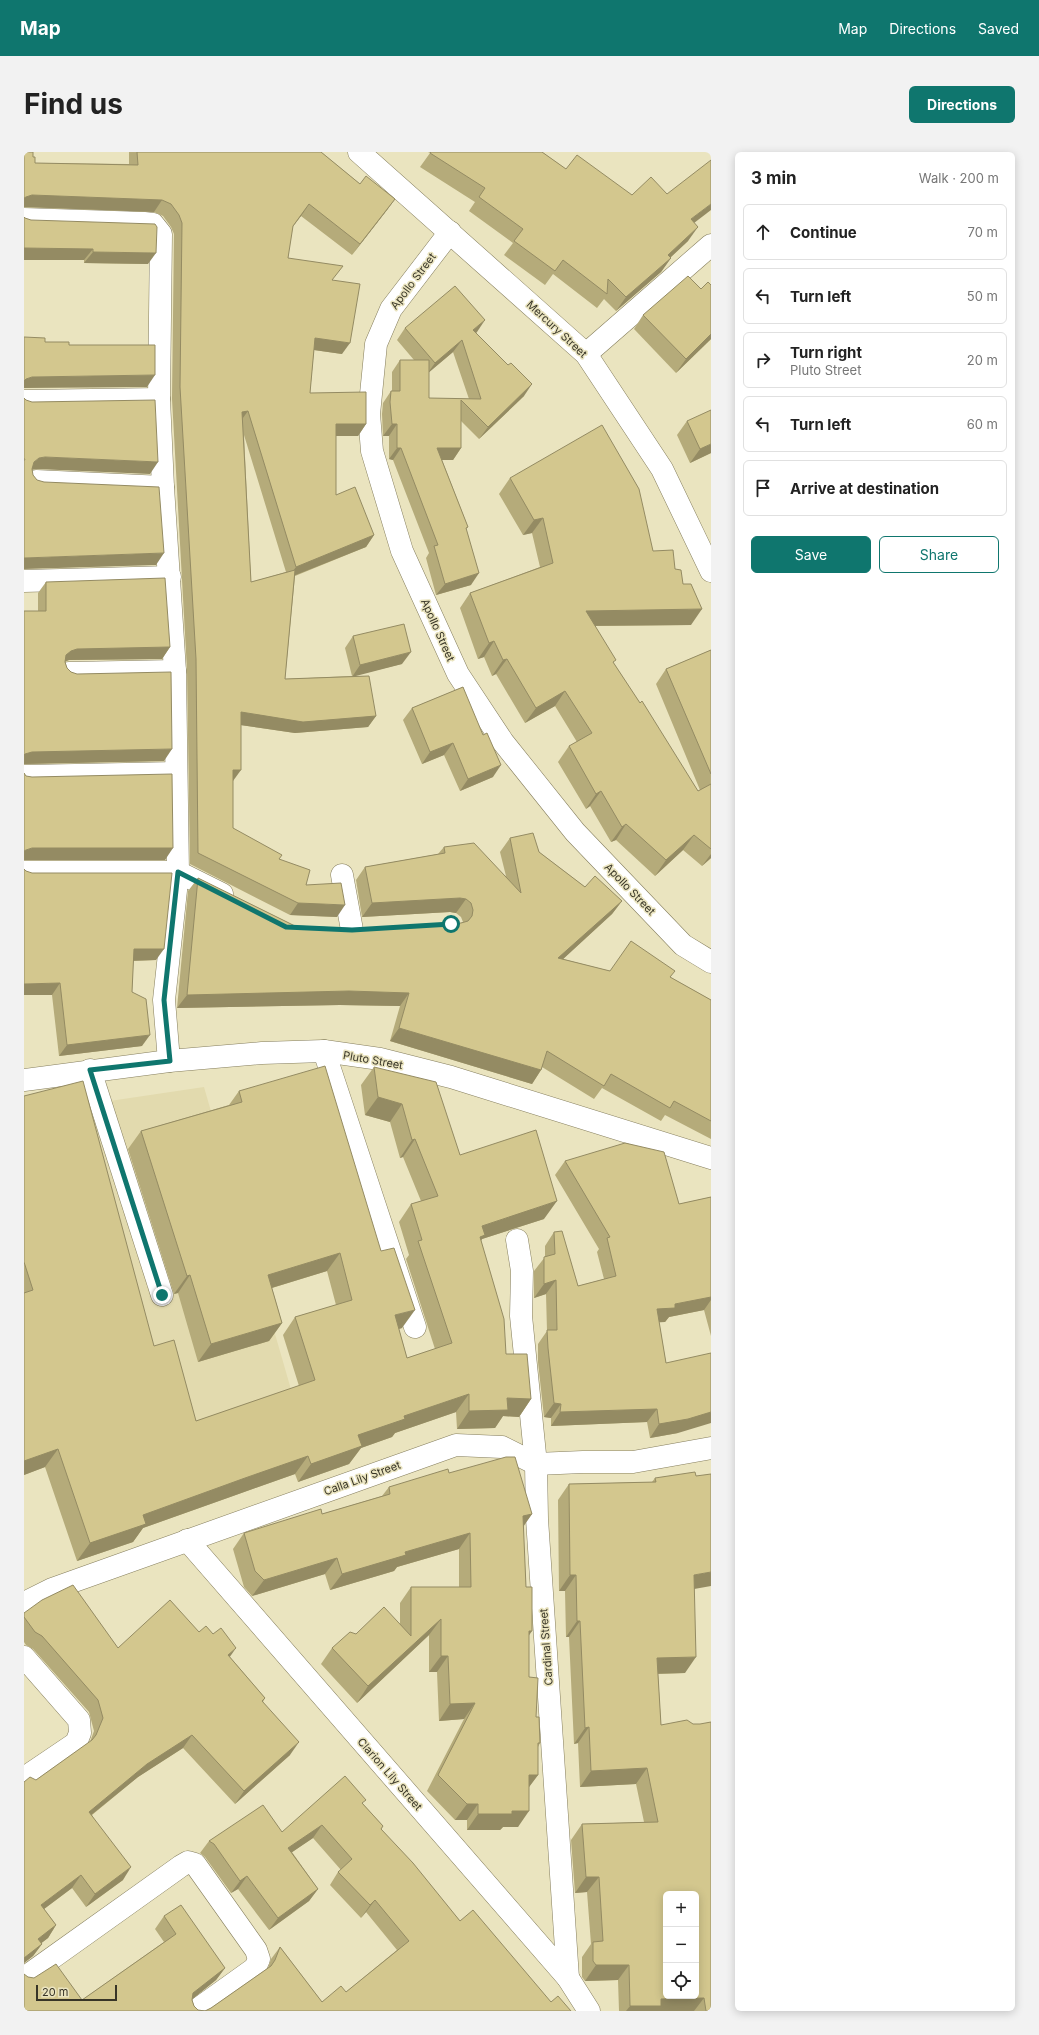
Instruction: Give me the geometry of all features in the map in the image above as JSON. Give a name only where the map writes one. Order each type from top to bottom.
[{"type":"street","name":"Mercury Street","points":[[360,152],[586,354],[662,469],[711,571]]},
{"type":"street","points":[[24,219],[153,224],[161,234],[159,399],[175,671],[178,872],[164,1000],[170,1061]]},
{"type":"street","name":"Apollo Street","points":[[450,232],[391,309],[376,344],[369,414],[372,451],[402,551],[458,674],[503,742],[576,832],[683,945],[711,962]]},
{"type":"street","points":[[586,354],[711,245]]},
{"type":"street","points":[[24,401],[159,399]]},
{"type":"street","points":[[36,481],[163,487]]},
{"type":"street","points":[[24,581],[170,578]]},
{"type":"street","points":[[69,673],[175,671]]},
{"type":"street","points":[[24,776],[176,773]]},
{"type":"street","points":[[24,872],[178,872],[239,903]]},
{"type":"street","points":[[342,875],[352,930]]},
{"type":"street","points":[[330,929],[375,929]]},
{"type":"street","points":[[324,1051],[415,1327]]},
{"type":"street","name":"Pluto Street","points":[[24,1080],[90,1070],[170,1061],[262,1053],[324,1051],[380,1059],[451,1077],[711,1158]]},
{"type":"street","points":[[90,1070],[162,1295]]},
{"type":"street","name":"Cardinal Street","points":[[517,1240],[522,1271],[521,1316],[536,1464],[537,1519],[568,1978]]},
{"type":"street","name":"Calla Lily Street","points":[[24,1603],[52,1589],[456,1445],[502,1447],[536,1464],[633,1462],[711,1448]]},
{"type":"street","name":"Clarion Lily Street","points":[[187,1540],[568,1978],[589,2011]]},
{"type":"street","points":[[24,1657],[79,1720],[80,1733],[76,1743],[24,1778]]},
{"type":"street","points":[[24,1978],[188,1862],[195,1864],[256,1950],[259,1959],[255,1968],[194,2011]]},
{"type":"shaded area","points":[[204,1087],[292,1393],[173,1433],[76,1106]]},
{"type":"building","points":[[24,152],[33,152],[35,163],[138,165],[137,152],[321,152],[360,184],[366,176],[395,199],[360,244],[309,204],[293,226],[288,258],[343,266],[332,280],[360,284],[350,343],[315,338],[310,393],[366,392],[366,424],[336,424],[336,495],[355,487],[374,535],[296,567],[248,411],[242,412],[251,582],[295,570],[285,679],[369,676],[376,716],[303,722],[241,712],[241,770],[233,770],[233,828],[282,855],[279,859],[310,870],[306,885],[341,883],[345,905],[298,903],[198,853],[196,659],[180,387],[182,223],[179,215],[171,204],[162,200],[32,195],[24,198]]},
{"type":"building","points":[[542,152],[566,169],[577,155],[632,195],[651,177],[667,194],[711,160],[711,204],[691,219],[698,227],[668,255],[671,258],[626,297],[608,279],[607,294],[563,260],[555,271],[514,241],[523,229],[479,197],[485,188],[430,153]]},
{"type":"building","points":[[24,217],[31,220],[155,224],[157,227],[156,253],[93,252],[93,249],[24,248]]},
{"type":"building","points":[[688,276],[701,289],[708,282],[711,285],[711,334],[686,359],[643,315]]},
{"type":"building","points":[[455,286],[485,320],[473,330],[508,365],[511,363],[532,384],[488,427],[461,400],[461,448],[437,448],[468,527],[466,528],[479,573],[445,584],[434,546],[438,545],[401,448],[397,448],[397,424],[392,424],[390,402],[391,391],[400,391],[400,360],[429,360],[429,398],[481,399],[462,340],[435,363],[405,328]]},
{"type":"building","points":[[24,337],[45,338],[45,342],[69,342],[69,345],[155,345],[155,375],[32,377],[24,381]]},
{"type":"building","points":[[24,398],[32,402],[155,400],[158,462],[45,457],[39,458],[34,462],[32,469],[33,475],[37,480],[44,482],[159,487],[164,553],[24,558]]},
{"type":"building","points":[[711,410],[711,444],[700,449],[687,421]]},
{"type":"building","points":[[602,425],[639,489],[653,551],[673,550],[675,569],[681,570],[683,584],[691,584],[702,609],[586,611],[616,660],[613,662],[640,703],[642,701],[698,791],[711,784],[711,849],[694,835],[666,860],[626,824],[622,827],[601,791],[596,794],[569,746],[592,733],[565,691],[536,708],[507,659],[503,660],[494,641],[489,643],[470,593],[553,563],[543,518],[534,520],[510,478]]},
{"type":"building","points":[[165,578],[170,647],[77,649],[66,655],[65,662],[67,668],[71,672],[77,674],[171,672],[172,749],[32,752],[24,755],[24,611],[46,611],[46,582]]},
{"type":"building","points":[[404,624],[411,652],[360,665],[353,636]]},
{"type":"building","points":[[711,650],[711,774],[666,669]]},
{"type":"building","points":[[463,687],[483,735],[487,733],[501,765],[468,779],[453,743],[430,752],[412,708]]},
{"type":"building","points":[[24,773],[26,776],[32,777],[172,774],[173,848],[32,848],[24,851]]},
{"type":"building","points":[[533,833],[539,852],[585,887],[595,876],[622,901],[558,958],[610,971],[631,941],[675,971],[670,977],[711,1000],[711,1121],[674,1101],[670,1108],[611,1074],[604,1086],[547,1051],[541,1070],[399,1028],[409,993],[349,991],[187,995],[198,878],[295,926],[362,929],[461,923],[468,921],[472,916],[473,910],[471,903],[466,899],[460,898],[372,903],[365,867],[445,853],[444,847],[474,843],[521,893],[510,838]]},
{"type":"building","points":[[24,869],[32,873],[172,873],[164,949],[134,949],[132,992],[146,999],[150,1035],[67,1045],[60,983],[24,984]]},
{"type":"building","points":[[325,1066],[381,1251],[394,1248],[415,1310],[395,1315],[407,1358],[452,1343],[418,1241],[422,1240],[411,1204],[438,1196],[415,1139],[412,1140],[402,1104],[378,1097],[374,1067],[436,1082],[460,1155],[536,1130],[557,1201],[482,1226],[485,1235],[480,1237],[504,1319],[506,1354],[527,1354],[531,1399],[507,1398],[508,1410],[469,1411],[469,1394],[404,1416],[405,1419],[358,1435],[362,1446],[311,1464],[308,1456],[245,1478],[143,1515],[146,1524],[90,1543],[58,1449],[24,1461],[24,1293],[33,1290],[24,1262],[24,1096],[83,1081],[154,1346],[174,1340],[196,1421],[315,1380],[295,1317],[352,1300],[340,1253],[268,1275],[282,1323],[211,1344],[190,1275],[187,1276],[141,1131],[242,1102],[239,1091]]},
{"type":"building","points":[[625,1143],[664,1152],[679,1204],[711,1197],[711,1297],[675,1304],[675,1308],[657,1309],[666,1363],[711,1353],[711,1412],[688,1419],[659,1424],[657,1409],[560,1412],[561,1404],[554,1403],[547,1330],[557,1330],[556,1280],[544,1284],[544,1257],[555,1254],[554,1232],[562,1231],[578,1286],[616,1276],[607,1238],[610,1237],[565,1161]]},
{"type":"building","points":[[506,1457],[515,1457],[532,1514],[523,1516],[526,1587],[532,1587],[532,1631],[529,1631],[529,1677],[538,1678],[536,1717],[539,1717],[540,1743],[538,1743],[538,1775],[529,1775],[529,1811],[512,1811],[512,1814],[478,1814],[478,1804],[467,1804],[438,1775],[475,1703],[450,1704],[448,1656],[441,1656],[441,1619],[368,1686],[332,1648],[350,1632],[356,1634],[384,1607],[411,1636],[411,1587],[471,1587],[470,1533],[405,1552],[406,1555],[342,1574],[337,1558],[264,1580],[255,1571],[244,1533],[321,1509],[322,1514],[390,1494],[389,1487],[448,1469],[449,1473]]},
{"type":"building","points":[[695,1472],[696,1476],[711,1474],[711,1572],[694,1575],[696,1657],[657,1658],[661,1725],[687,1720],[693,1724],[711,1722],[711,2011],[706,2011],[704,1998],[699,1998],[699,1891],[663,1891],[663,1999],[661,1999],[661,2006],[630,2006],[629,1965],[596,1965],[593,1961],[593,1942],[603,1941],[599,1877],[586,1877],[582,1824],[658,1822],[647,1768],[591,1771],[589,1727],[585,1728],[580,1621],[577,1621],[576,1575],[570,1575],[569,1484],[656,1482],[655,1478]]},
{"type":"building","points":[[73,1585],[118,1648],[170,1600],[199,1632],[206,1626],[213,1634],[221,1628],[236,1648],[228,1655],[265,1698],[262,1701],[299,1742],[244,1791],[192,1735],[147,1764],[89,1812],[131,1867],[95,1894],[81,1875],[41,1905],[56,1925],[38,1939],[42,1944],[24,1958],[24,1782],[30,1777],[36,1780],[92,1740],[96,1735],[103,1718],[98,1700],[42,1636],[35,1632],[24,1617],[24,1613],[42,1600]]},
{"type":"building","points":[[345,1776],[366,1800],[362,1803],[383,1826],[381,1829],[413,1863],[460,1921],[473,1910],[551,2002],[558,1996],[571,2011],[205,2011],[271,1966],[280,1947],[322,2002],[341,1986],[346,1992],[409,1941],[375,1900],[370,1905],[338,1872],[352,1859],[322,1825],[288,1848],[318,1889],[278,1918],[247,1876],[240,1881],[214,1844],[209,1841],[263,1805],[282,1832]]},
{"type":"building","points":[[181,1905],[225,1968],[193,1993],[192,2000],[194,2006],[198,2010],[205,2011],[24,2011],[24,1974],[28,1977],[34,1978],[56,1964],[82,2000],[176,1934],[164,1916]]},
{"type":"route","points":[[162,1295],[90,1070],[170,1061],[164,1000],[178,872],[286,927],[352,930],[451,924]]}]
